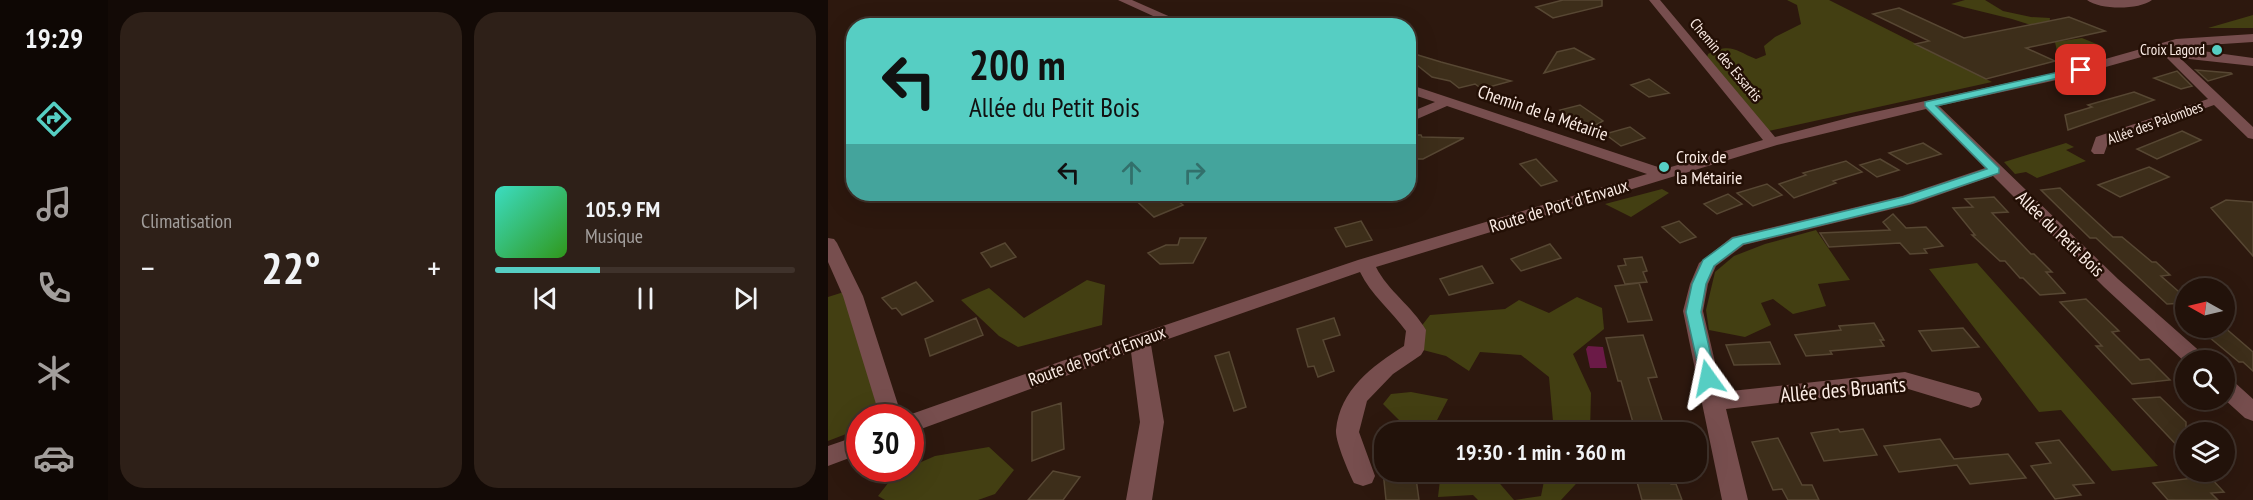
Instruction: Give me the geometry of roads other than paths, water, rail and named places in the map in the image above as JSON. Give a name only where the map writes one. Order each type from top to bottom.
[{"type":"street","points":[[1123,0],[1167,18]]},
{"type":"street","name":"Chemin des Essartis","points":[[1654,0],[1772,142]]},
{"type":"street","points":[[2092,0],[2124,5],[2147,0]]},
{"type":"street","name":"Route de Port d'Envaux","points":[[924,419],[1140,341],[1365,264],[1772,142],[1852,121],[2065,74],[2176,43],[2222,39],[2253,40]]},
{"type":"street","points":[[2253,62],[2188,53],[2176,54],[2174,58],[2253,135]]},
{"type":"street","name":"Chemin de la Métairie","points":[[1416,91],[1665,175]]},
{"type":"street","name":"Allée des Palombes","points":[[2099,151],[2101,140],[2217,100]]},
{"type":"street","points":[[1416,115],[1447,101]]},
{"type":"street","name":"Allée du Petit Bois","points":[[1929,104],[2111,283],[2185,350]]},
{"type":"street","points":[[1735,500],[1693,312],[1699,284],[1708,263],[1738,241],[1907,200],[1995,170]]},
{"type":"street","points":[[828,243],[853,296],[887,404]]},
{"type":"street","points":[[1363,476],[1347,432],[1357,397],[1385,368],[1414,350],[1416,330],[1399,307],[1376,286],[1365,264]]},
{"type":"street","points":[[1138,500],[1152,422],[1140,341]]},
{"type":"street","name":"Allée des Bruants","points":[[1713,401],[1740,400],[1905,380],[1971,399]]},
{"type":"street","points":[[2235,396],[2253,412]]},
{"type":"street","points":[[828,456],[846,449]]},
{"type":"place","name":"Croix Lagord","points":[[2217,50]]},
{"type":"place","name":"Croix de la Métairie","points":[[1664,167]]}]
